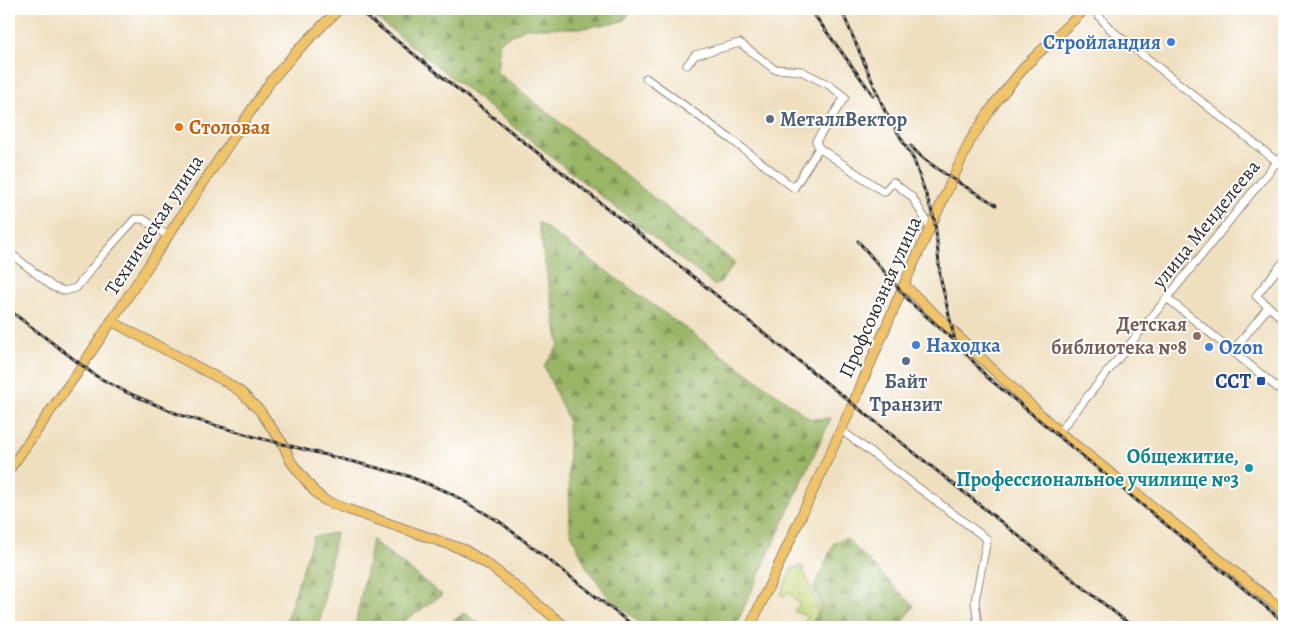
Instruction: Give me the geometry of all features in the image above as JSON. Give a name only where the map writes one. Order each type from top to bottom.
[{"type":"main road","name":"Профсоюзная улица","points":[[750,627],[841,430],[904,285],[970,141],[995,104],[1026,64],[1085,9]]},
{"type":"main road","name":"Техническая улица","points":[[9,470],[82,366],[270,82],[296,52],[338,10]]},
{"type":"main road","points":[[904,285],[1059,432],[1284,611]]},
{"type":"main road","points":[[111,321],[226,382],[241,392],[260,411],[282,444],[291,462],[314,491],[324,500],[465,550],[489,565],[566,627]]},
{"type":"street","points":[[1093,9],[1110,29],[1284,167]]},
{"type":"street","points":[[687,65],[695,55],[740,43],[774,69],[801,71],[829,85],[845,97],[816,141],[819,148],[884,192],[893,182],[912,197],[930,227]]},
{"type":"street","points":[[646,78],[732,140],[794,188],[819,148]]},
{"type":"street","name":"улица Менделеева","points":[[1059,432],[1284,153]]},
{"type":"street","points":[[9,252],[53,287],[65,291],[76,288],[100,257],[135,220],[143,219],[168,236]]},
{"type":"street","points":[[1284,261],[1256,296],[1282,318],[1284,315]]},
{"type":"street","points":[[1167,298],[1284,393]]},
{"type":"street","points":[[1233,351],[1268,307]]},
{"type":"street","points":[[841,430],[987,539],[975,601],[978,627]]},
{"type":"green space","points":[[365,9],[632,9],[624,21],[583,28],[526,28],[500,41],[497,72],[735,263],[715,286]]},
{"type":"green space","points":[[538,222],[811,419],[831,418],[735,627],[645,627],[609,598],[586,566],[570,531],[568,420],[544,366],[559,345]]},
{"type":"green space","points":[[336,533],[319,627],[284,627],[313,537]]},
{"type":"green space","points":[[846,538],[914,606],[899,627],[811,627],[821,607],[814,588],[834,543]]},
{"type":"green space","points":[[372,540],[442,595],[396,627],[355,627]]},
{"type":"green space","points":[[802,566],[819,609],[810,627],[802,627],[807,616],[795,612],[794,610],[800,606],[789,592],[783,597],[781,593],[791,569]]},
{"type":"green space","points":[[464,613],[485,627],[444,627]]},
{"type":"railway","points":[[357,9],[1133,627]]},
{"type":"railway","points":[[810,9],[873,95]]},
{"type":"railway","points":[[841,9],[885,111],[914,160],[934,218],[940,276],[955,341],[987,377],[1284,622]]},
{"type":"railway","points":[[911,146],[939,170],[996,205]]},
{"type":"railway","points":[[858,241],[911,303],[955,341]]},
{"type":"railway","points":[[9,310],[96,376],[126,392],[180,415],[255,437],[405,475],[448,492],[500,522],[635,627]]},
{"type":"place","name":"Стройландия","points":[[1171,42]]},
{"type":"place","name":"МеталлВектор","points":[[770,119]]},
{"type":"place","name":"Столовая","points":[[179,127]]},
{"type":"place","name":"Детская библиотека №8","points":[[1197,336]]},
{"type":"place","name":"Находка","points":[[916,345]]},
{"type":"place","name":"Ozon","points":[[1209,347]]},
{"type":"place","name":"Байт Транзит","points":[[906,361]]},
{"type":"place","name":"ССТ","points":[[1261,381]]},
{"type":"place","name":"Общежитие, Профессиональное училище №3","points":[[1249,468]]}]
